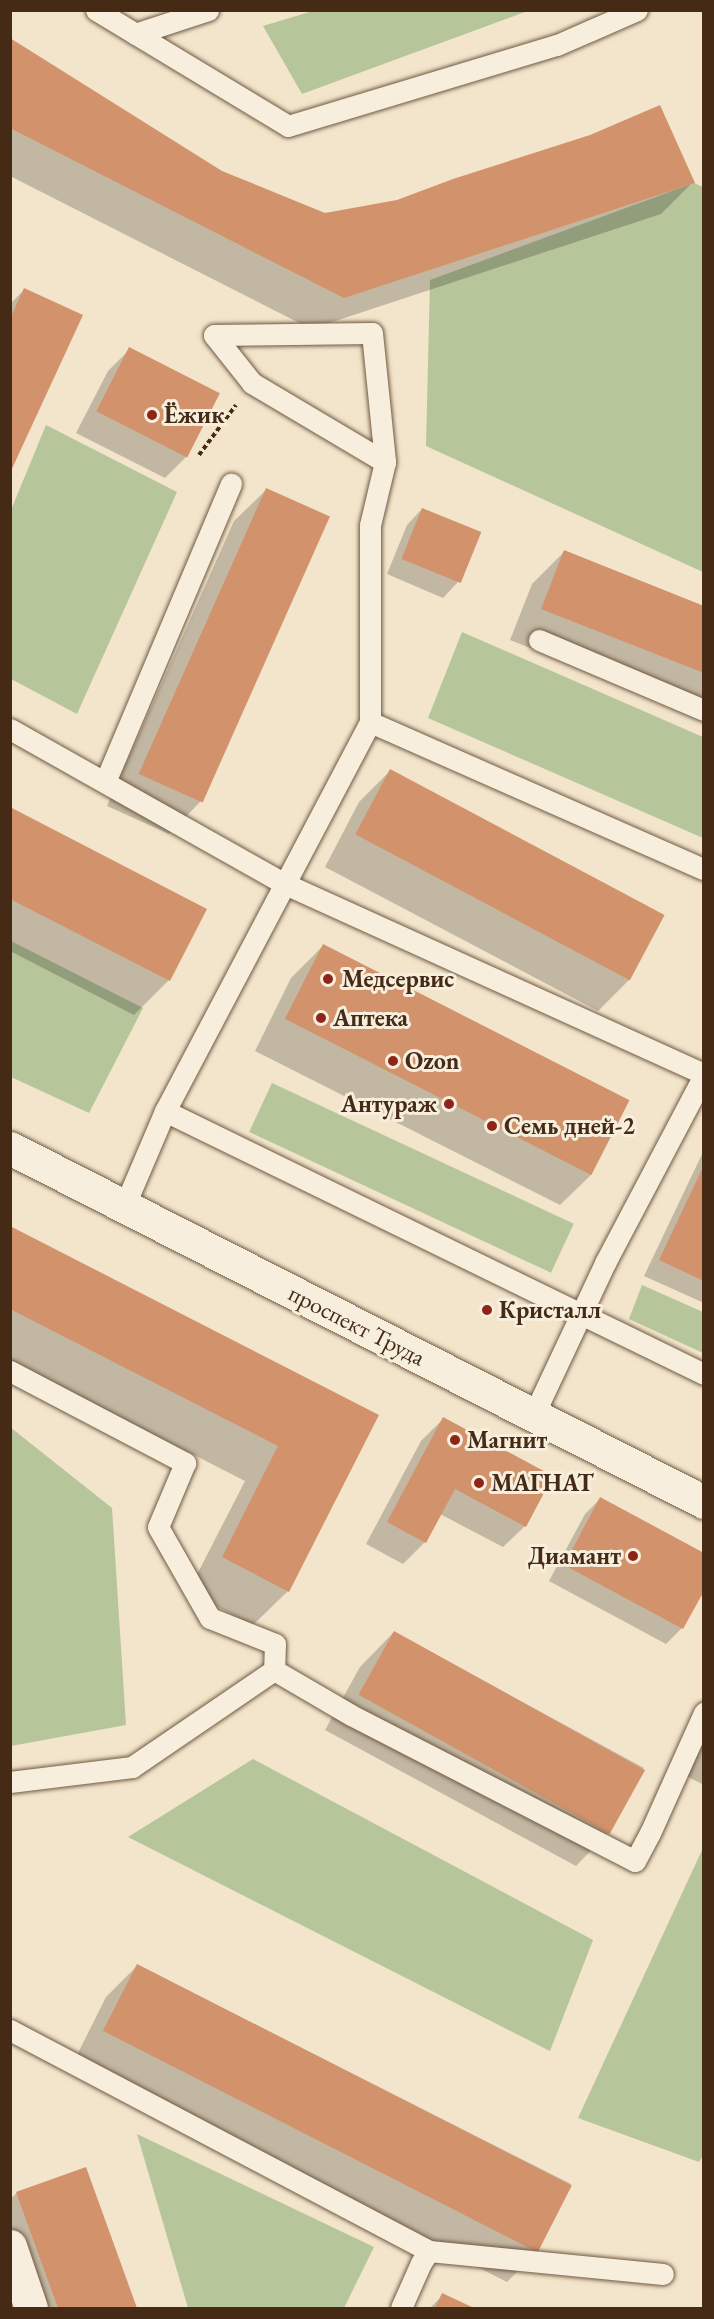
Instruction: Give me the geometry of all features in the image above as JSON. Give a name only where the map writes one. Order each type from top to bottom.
[{"type":"street","name":"проспект Труда","points":[[10,1148],[704,1502]]},
{"type":"street","points":[[10,2246],[31,2308]]},
{"type":"lane","points":[[96,10],[288,126],[557,45],[637,10]]},
{"type":"lane","points":[[135,34],[208,10]]},
{"type":"lane","points":[[124,1208],[165,1111],[283,882],[370,722],[370,525],[385,462],[372,333],[214,335],[252,383],[385,462]]},
{"type":"lane","points":[[105,782],[231,484]]},
{"type":"lane","points":[[539,640],[704,710]]},
{"type":"lane","points":[[370,722],[704,869]]},
{"type":"lane","points":[[10,729],[283,882],[704,1075],[581,1314],[534,1414]]},
{"type":"lane","points":[[165,1111],[704,1374]]},
{"type":"lane","points":[[10,1371],[185,1463],[158,1527],[210,1618],[275,1644],[274,1670]]},
{"type":"lane","points":[[274,1670],[351,1715],[634,1861],[650,1833],[704,1713]]},
{"type":"lane","points":[[10,1782],[132,1767],[274,1670]]},
{"type":"lane","points":[[10,2030],[429,2251],[663,2274]]},
{"type":"lane","points":[[401,2308],[421,2263],[429,2251]]},
{"type":"path","points":[[199,455],[252,383]]},
{"type":"green space","points":[[316,10],[528,11],[302,94],[263,26]]},
{"type":"green space","points":[[694,183],[703,187],[703,572],[426,446],[430,280]]},
{"type":"green space","points":[[46,425],[177,492],[77,714],[11,679],[11,510]]},
{"type":"green space","points":[[462,632],[703,737],[703,838],[428,718]]},
{"type":"green space","points":[[11,941],[143,1008],[89,1113],[11,1077]]},
{"type":"green space","points":[[272,1083],[574,1224],[551,1273],[249,1132]]},
{"type":"green space","points":[[642,1285],[703,1312],[703,1353],[629,1319]]},
{"type":"green space","points":[[10,1427],[112,1508],[126,1725],[11,1746]]},
{"type":"green space","points":[[253,1759],[593,1940],[550,2051],[128,1837]]},
{"type":"green space","points":[[703,1848],[704,2154],[699,2162],[578,2118]]},
{"type":"green space","points":[[137,2134],[374,2247],[344,2308],[188,2308]]},
{"type":"building","points":[[10,38],[222,171],[325,213],[397,200],[453,179],[590,135],[660,105],[695,183],[344,298],[10,128]]},
{"type":"building","points":[[24,288],[83,315],[10,473],[10,319]]},
{"type":"building","points":[[129,347],[220,393],[187,457],[96,411]]},
{"type":"building","points":[[266,488],[330,516],[203,802],[139,774]]},
{"type":"building","points":[[422,508],[481,532],[461,583],[401,559]]},
{"type":"building","points":[[564,550],[704,606],[704,673],[541,609]]},
{"type":"building","points":[[390,769],[665,915],[630,980],[355,834]]},
{"type":"building","points":[[10,807],[207,909],[170,981],[10,899]]},
{"type":"building","points":[[323,944],[630,1100],[591,1175],[285,1019]]},
{"type":"building","points":[[704,1165],[704,1281],[659,1260]]},
{"type":"building","points":[[10,1226],[379,1415],[289,1592],[222,1557],[278,1446],[10,1309]]},
{"type":"building","name":"МАГНАТ","points":[[443,1417],[553,1476],[526,1527],[455,1489],[426,1543],[387,1522]]},
{"type":"building","points":[[600,1497],[704,1553],[704,1591],[683,1629],[564,1565]]},
{"type":"building","points":[[394,1631],[645,1770],[610,1834],[359,1695]]},
{"type":"building","points":[[137,1964],[572,2186],[538,2252],[103,2031]]},
{"type":"building","points":[[86,2167],[137,2308],[58,2308],[16,2192]]},
{"type":"building","points":[[442,2293],[474,2308],[435,2308]]},
{"type":"place","name":"Ёжик","points":[[152,415]]},
{"type":"place","name":"Медсервис","points":[[328,979]]},
{"type":"place","name":"Аптека","points":[[321,1018]]},
{"type":"place","name":"Ozon","points":[[393,1061]]},
{"type":"place","name":"Антураж","points":[[449,1104]]},
{"type":"place","name":"Семь дней-2","points":[[492,1126]]},
{"type":"place","name":"Кристалл","points":[[487,1310]]},
{"type":"place","name":"Магнит","points":[[455,1440]]},
{"type":"place","name":"МАГНАТ","points":[[479,1483]]},
{"type":"place","name":"Диамант","points":[[633,1556]]}]
